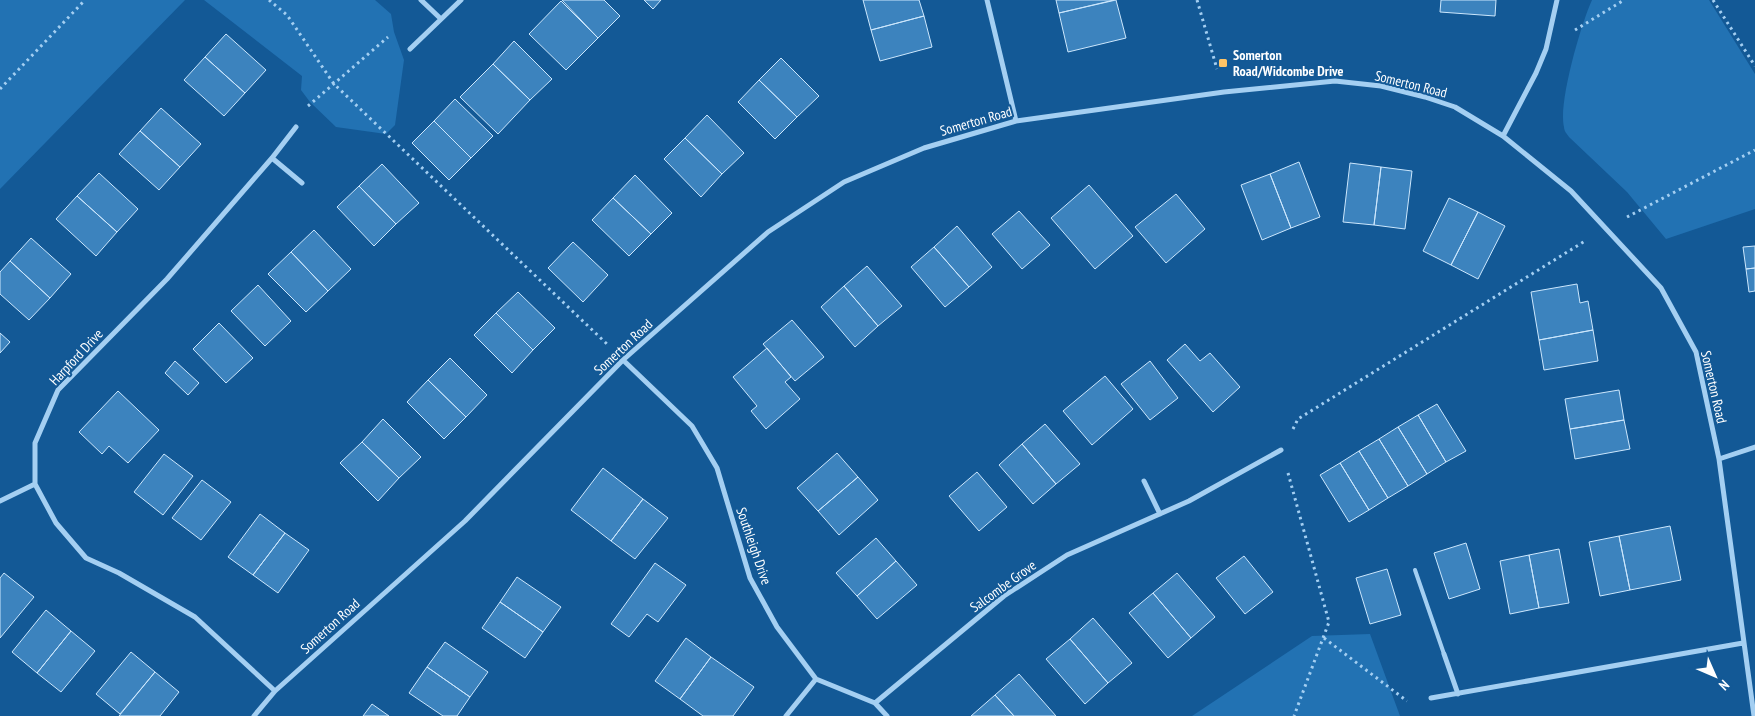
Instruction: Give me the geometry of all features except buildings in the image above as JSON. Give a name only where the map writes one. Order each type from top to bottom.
[{"type":"street","points":[[421,0],[441,19]]},
{"type":"street","points":[[410,49],[461,0]]},
{"type":"street","points":[[987,0],[1016,121]]},
{"type":"street","points":[[1503,136],[1536,73],[1546,49],[1557,0]]},
{"type":"street","name":"Somerton Road","points":[[254,716],[275,691],[465,521],[623,360],[768,232],[844,182],[924,148],[1016,121],[1224,92],[1335,81],[1381,86],[1425,97],[1455,108],[1503,136],[1571,191],[1661,288],[1696,352],[1719,459],[1754,716]]},
{"type":"street","name":"Harpford Drive","points":[[275,691],[195,618],[119,573],[86,558],[56,523],[35,484],[35,443],[58,390],[167,279],[272,158],[296,127]]},
{"type":"street","points":[[272,158],[302,183]]},
{"type":"street","name":"Southleigh Drive","points":[[623,360],[692,426],[716,468],[750,578],[777,627],[816,679]]},
{"type":"street","points":[[1719,459],[1755,447]]},
{"type":"street","name":"Salcombe Grove","points":[[875,703],[1004,596],[1067,555],[1189,501],[1281,450]]},
{"type":"street","points":[[1144,480],[1160,514]]},
{"type":"street","points":[[0,501],[35,484]]},
{"type":"street","points":[[1431,698],[1743,643]]},
{"type":"street","points":[[1444,654],[1458,694]]},
{"type":"street","points":[[786,716],[816,679],[875,703],[887,716]]},
{"type":"lane","points":[[1415,570],[1444,654]]},
{"type":"path","points":[[0,89],[85,0]]},
{"type":"path","points":[[269,0],[286,16],[334,84],[623,360]]},
{"type":"path","points":[[1197,0],[1224,92]]},
{"type":"path","points":[[1546,49],[1624,0]]},
{"type":"path","points":[[1714,0],[1755,66]]},
{"type":"path","points":[[296,127],[310,102],[334,84],[394,32],[424,35]]},
{"type":"path","points":[[1294,716],[1329,622],[1281,450],[1298,419],[1606,228],[1755,150]]},
{"type":"path","points":[[1324,638],[1410,703],[1431,698]]},
{"type":"shaded area","points":[[0,0],[185,0],[0,189]]},
{"type":"shaded area","points":[[204,0],[375,0],[391,14],[394,32],[404,60],[395,125],[386,134],[336,127],[310,102],[301,90],[302,76]]},
{"type":"shaded area","points":[[1592,0],[1709,0],[1755,74],[1755,209],[1666,239],[1627,192],[1569,137],[1564,128],[1564,100],[1577,44]]},
{"type":"shaded area","points":[[1370,634],[1400,716],[1192,716],[1312,636]]},
{"type":"place","name":"Somerton Road/Widcombe Drive","points":[[1223,63]]}]
